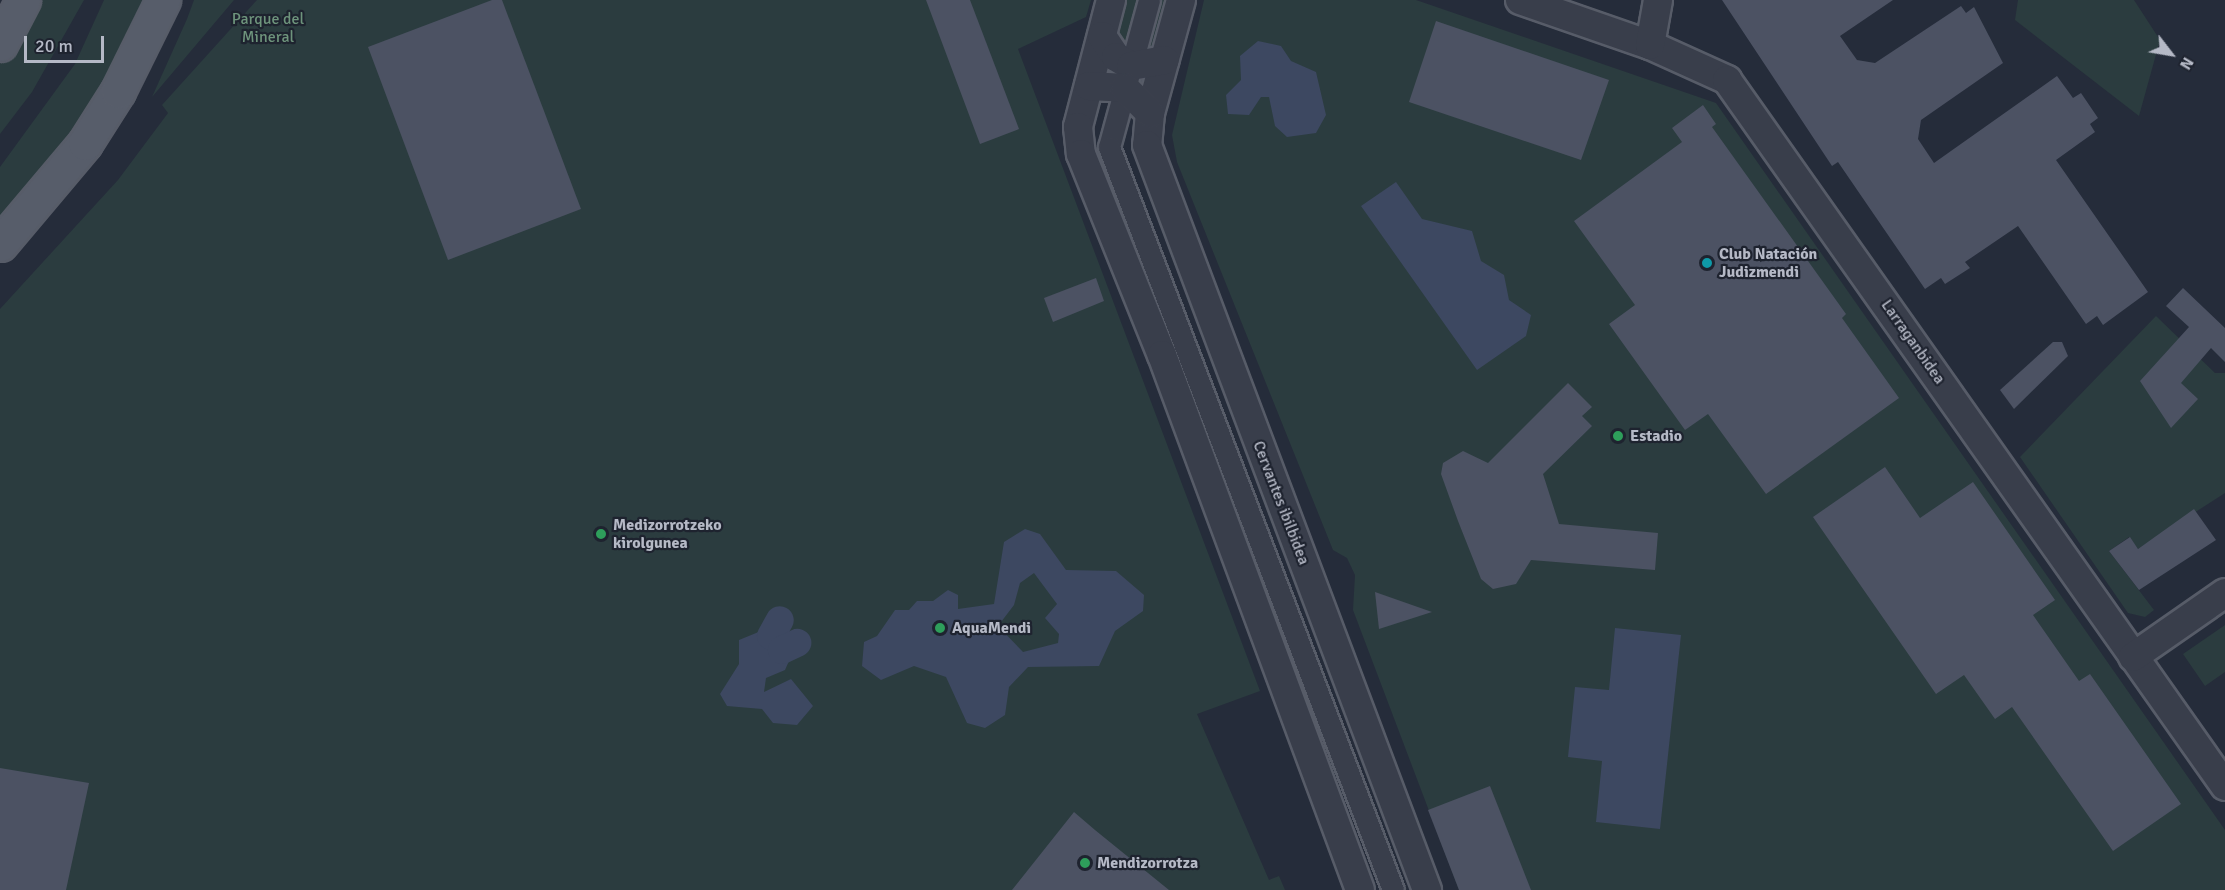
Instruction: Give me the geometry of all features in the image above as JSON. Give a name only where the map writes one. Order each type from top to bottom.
[{"type":"main road","points":[[0,44],[23,0]]},
{"type":"main road","points":[[0,244],[85,143],[118,91],[163,0]]},
{"type":"street","points":[[1112,0],[1078,127],[1081,154],[1161,355],[1360,890]]},
{"type":"street","points":[[1128,77],[1149,0]]},
{"type":"street","name":"Cervantes ibilbidea","points":[[1181,0],[1149,113],[1147,145],[1163,195],[1427,890]]},
{"type":"street","name":"Larraganbidea","points":[[1520,0],[1650,45],[1727,80],[1742,97],[2225,786]]},
{"type":"street","points":[[1650,45],[1658,0]]},
{"type":"street","points":[[1102,36],[1149,113]]},
{"type":"street","points":[[1089,86],[1128,77],[1164,60]]},
{"type":"street","name":"Cervantes ibilbidea","points":[[1128,77],[1109,147],[1393,890]]},
{"type":"street","points":[[2133,657],[2225,593]]},
{"type":"green space","points":[[32,0],[84,0],[32,92],[0,134],[0,58]]},
{"type":"green space","points":[[104,0],[151,0],[108,90],[0,231],[0,167],[75,64]]},
{"type":"green space","points":[[194,0],[234,0],[152,97],[187,19]]},
{"type":"green space","name":"Medizorrotzeko kirolgunea","points":[[257,0],[1091,0],[1086,17],[1018,49],[1260,691],[1197,714],[1269,880],[1279,876],[1285,890],[0,890],[0,309],[118,180],[168,113],[162,105]]},
{"type":"green space","points":[[1122,0],[1175,0],[1161,53],[1126,57],[1112,34]]},
{"type":"green space","name":"Estadio","points":[[1204,0],[1416,0],[1716,103],[2225,830],[2225,890],[1459,890],[1353,610],[1355,575],[1347,558],[1333,550],[1177,162],[1172,135]]},
{"type":"green space","points":[[2018,0],[2134,0],[2160,40],[2139,116],[2015,20]]},
{"type":"green space","points":[[2156,316],[2215,373],[2225,373],[2225,493],[2138,549],[2129,537],[2109,551],[2154,610],[2145,617],[2128,613],[2020,457]]},
{"type":"green space","points":[[2225,625],[2225,672],[2205,686],[2183,654]]},
{"type":"water","points":[[1258,41],[1281,46],[1291,61],[1316,72],[1326,115],[1316,133],[1287,137],[1275,126],[1269,97],[1261,97],[1249,115],[1228,114],[1226,95],[1241,80],[1240,56]]},
{"type":"water","points":[[1396,182],[1422,219],[1472,231],[1481,261],[1504,275],[1509,300],[1531,315],[1526,336],[1477,370],[1361,206]]},
{"type":"water","name":"AquaMendi","points":[[1025,529],[1040,534],[1066,570],[1116,571],[1144,595],[1143,611],[1115,631],[1099,666],[1028,667],[1009,687],[1005,715],[985,728],[967,723],[946,677],[914,666],[881,680],[862,666],[864,642],[877,636],[895,610],[909,610],[917,601],[933,601],[948,590],[958,595],[958,609],[994,604],[1004,542]],"holes":[[[1034,573],[1057,604],[1045,618],[1059,634],[1058,643],[1023,652],[998,626],[1014,605],[1020,583]]]},
{"type":"water","points":[[1615,628],[1681,635],[1660,829],[1596,822],[1602,761],[1568,757],[1575,687],[1609,690]]},
{"type":"water","points":[[761,631],[775,638],[789,661],[785,670],[766,678],[764,692],[791,679],[813,706],[797,725],[773,723],[762,709],[727,706],[720,694],[739,664],[739,640]]},
{"type":"building","points":[[492,0],[502,0],[581,209],[448,260],[368,47]]},
{"type":"building","points":[[926,0],[970,0],[1019,129],[980,144]]},
{"type":"building","points":[[1722,0],[1893,0],[1840,36],[1857,60],[1875,63],[1961,6],[1966,13],[1974,7],[2003,63],[1921,120],[1918,139],[1934,163],[2057,76],[2073,98],[2081,93],[2098,118],[2090,124],[2095,132],[2056,160],[2148,292],[2103,325],[2097,316],[2086,324],[2018,226],[1965,262],[1970,268],[1945,284],[1941,278],[1925,289],[1838,162],[1832,166]]},
{"type":"building","points":[[1436,21],[1609,80],[1581,160],[1409,102]]},
{"type":"building","name":"Club Natación Judizmendi","points":[[1703,105],[1716,124],[1712,127],[1846,314],[1842,318],[1899,398],[1766,494],[1708,414],[1685,430],[1609,324],[1635,305],[1574,221],[1682,142],[1672,128]]},
{"type":"building","points":[[1096,278],[1104,301],[1053,322],[1044,298]]},
{"type":"building","points":[[2183,288],[2225,328],[2225,362],[2211,348],[2181,383],[2198,399],[2171,428],[2140,381],[2189,327],[2166,306]]},
{"type":"building","points":[[2053,342],[2062,342],[2068,356],[2014,409],[2000,390]]},
{"type":"building","points":[[1568,383],[1592,407],[1582,416],[1592,426],[1543,474],[1559,524],[1658,533],[1655,570],[1531,560],[1516,584],[1493,589],[1481,579],[1441,474],[1443,463],[1463,451],[1488,463]]},
{"type":"building","points":[[1885,467],[1920,518],[1973,482],[2055,600],[2033,615],[2079,681],[2090,674],[2181,804],[2113,851],[2012,707],[1995,719],[1964,675],[1936,694],[1813,517]]},
{"type":"building","points":[[2194,509],[2216,540],[2139,590],[2109,551],[2130,537],[2138,549]]},
{"type":"building","points":[[1375,592],[1432,612],[1379,629]]},
{"type":"building","points":[[0,768],[89,783],[66,890],[0,890]]},
{"type":"building","points":[[1490,786],[1531,890],[1459,890],[1428,810]]},
{"type":"building","name":"Mendizorrotza","points":[[1074,812],[1095,830],[1169,890],[1012,890]]},
{"type":"waterway","points":[[771,636],[780,620]]},
{"type":"waterway","points":[[782,650],[797,643]]},
{"type":"place","name":"Club Natación Judizmendi","points":[[1707,263]]},
{"type":"place","name":"Estadio","points":[[1618,436]]},
{"type":"place","name":"Medizorrotzeko kirolgunea","points":[[601,534]]},
{"type":"place","name":"AquaMendi","points":[[940,628]]},
{"type":"place","name":"Mendizorrotza","points":[[1085,863]]},
{"type":"park label","name":"Parque del Mineral","points":[[268,28]]}]
